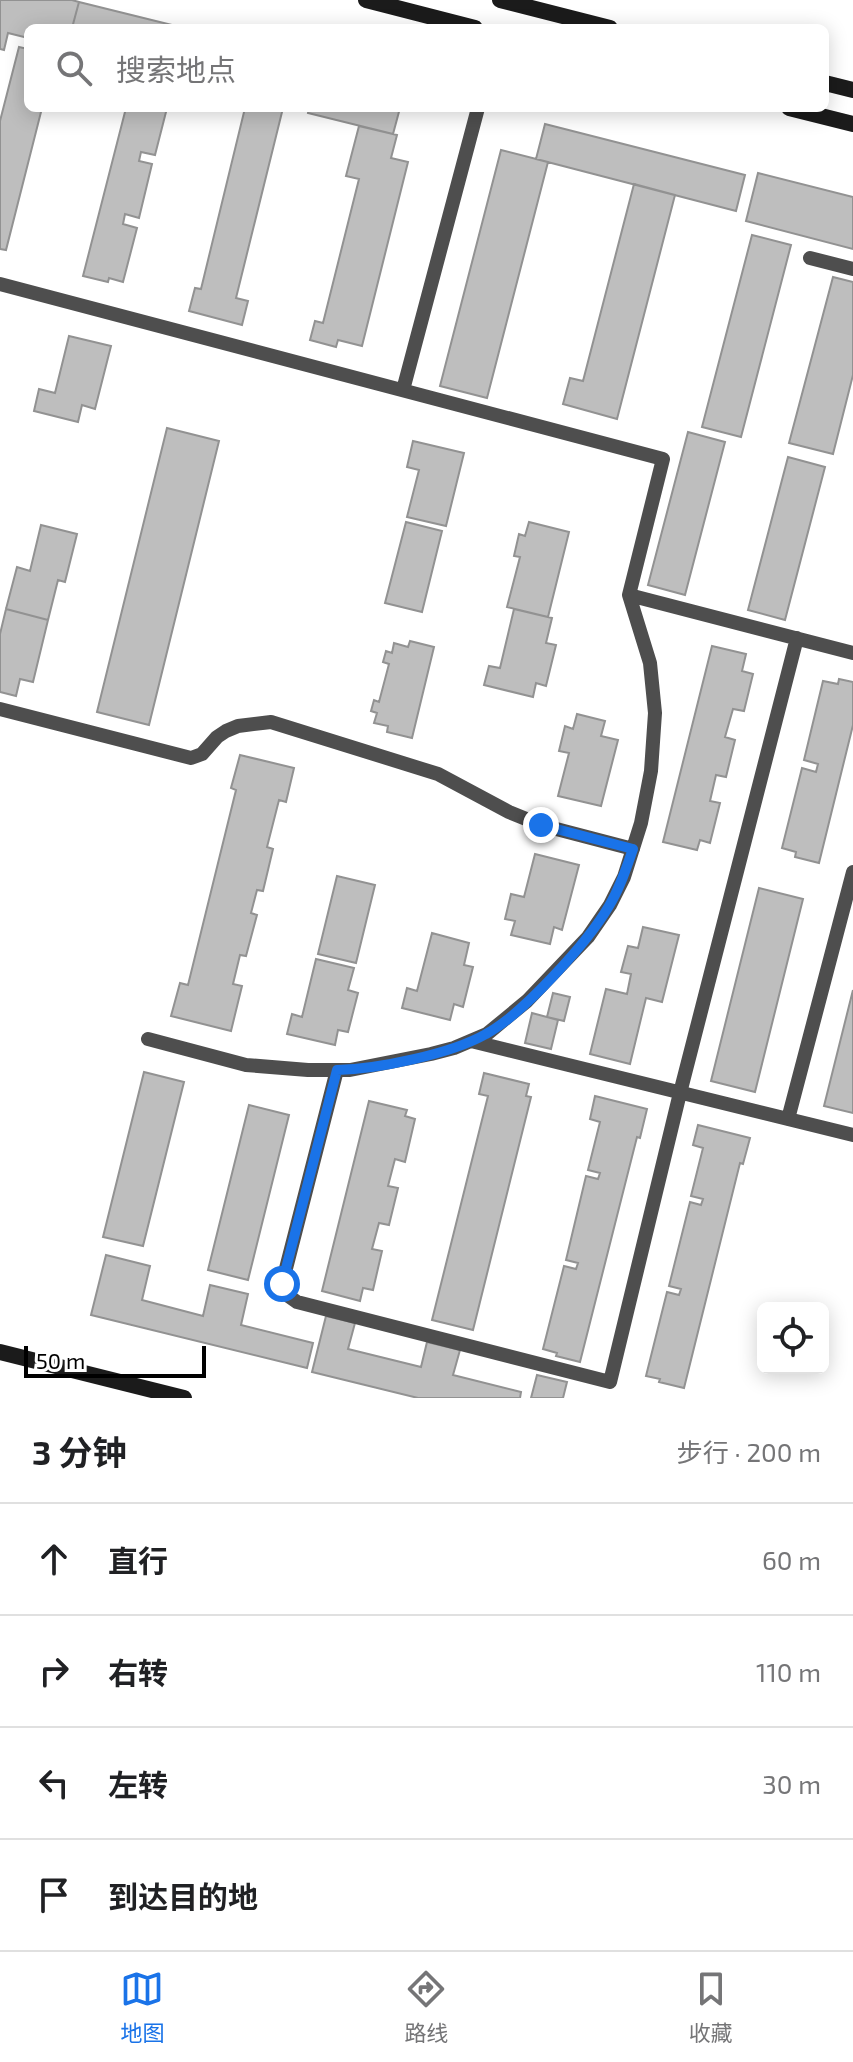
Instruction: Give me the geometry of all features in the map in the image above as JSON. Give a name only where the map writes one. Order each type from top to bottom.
[{"type":"street","points":[[366,0],[459,24]]},
{"type":"street","points":[[500,0],[594,24]]},
{"type":"street","points":[[829,84],[853,90]]},
{"type":"street","points":[[805,112],[853,124]]},
{"type":"street","points":[[0,1352],[184,1398]]},
{"type":"lane","points":[[403,390],[477,112]]},
{"type":"lane","points":[[810,258],[853,269]]},
{"type":"lane","points":[[0,284],[663,459],[629,595],[650,663],[655,713],[651,771],[641,823],[624,877],[610,905],[588,937],[527,1001],[487,1034],[431,1054],[337,1070],[246,1065],[148,1039]]},
{"type":"lane","points":[[629,595],[853,653]]},
{"type":"lane","points":[[337,1070],[282,1284],[287,1295],[297,1302],[610,1382],[680,1093],[797,638]]},
{"type":"lane","points":[[0,709],[191,758],[202,754],[226,731],[238,726],[271,722],[438,774],[509,812],[541,825],[633,849]]},
{"type":"lane","points":[[788,1119],[853,872]]},
{"type":"lane","points":[[471,1041],[853,1135]]},
{"type":"building","points":[[0,0],[79,2],[73,24],[24,24],[24,37],[8,33],[4,50],[0,49]]},
{"type":"building","points":[[79,2],[168,24],[73,24]]},
{"type":"building","points":[[19,47],[24,48],[24,112],[41,112],[6,250],[0,249],[0,121]]},
{"type":"building","points":[[125,112],[166,112],[155,155],[141,152],[139,161],[152,164],[139,218],[125,214],[123,224],[137,228],[123,282],[83,276]]},
{"type":"building","points":[[244,112],[282,112],[236,298],[248,301],[242,325],[189,311],[195,288],[201,289]]},
{"type":"building","points":[[308,112],[399,112],[393,134]]},
{"type":"building","points":[[545,124],[745,175],[736,211],[536,159]]},
{"type":"building","points":[[359,126],[397,135],[391,158],[408,162],[362,346],[338,340],[336,347],[310,340],[315,321],[323,323],[359,179],[346,176]]},
{"type":"building","points":[[501,150],[548,162],[487,398],[440,386]]},
{"type":"building","points":[[758,173],[853,197],[853,249],[746,221]]},
{"type":"building","points":[[634,184],[675,195],[617,419],[563,404],[570,378],[583,381]]},
{"type":"building","points":[[752,235],[791,245],[741,437],[702,427]]},
{"type":"building","points":[[833,277],[853,282],[853,375],[833,454],[789,443]]},
{"type":"building","points":[[69,336],[111,346],[95,409],[82,405],[78,422],[34,411],[39,389],[55,393]]},
{"type":"building","points":[[167,428],[219,441],[149,725],[97,712]]},
{"type":"building","points":[[688,432],[725,442],[685,595],[648,585]]},
{"type":"building","points":[[413,441],[464,453],[446,526],[407,517],[419,470],[407,467]]},
{"type":"building","points":[[788,457],[825,467],[785,620],[748,610]]},
{"type":"building","points":[[406,522],[442,531],[422,612],[385,603]]},
{"type":"building","points":[[529,522],[569,532],[548,617],[507,607],[520,557],[514,556],[519,534],[525,536]]},
{"type":"building","points":[[41,525],[77,534],[65,582],[58,580],[48,620],[6,609],[17,567],[30,571]]},
{"type":"building","points":[[6,609],[48,620],[33,682],[20,679],[16,696],[0,692],[0,634]]},
{"type":"building","points":[[514,609],[552,618],[546,643],[556,645],[546,686],[536,683],[533,697],[484,685],[489,666],[500,668]]},
{"type":"building","points":[[410,641],[434,647],[412,738],[387,732],[388,726],[374,723],[377,713],[371,711],[374,700],[379,702],[389,664],[383,662],[386,651],[392,653],[394,643],[408,647]]},
{"type":"building","points":[[712,646],[746,654],[742,671],[753,674],[744,711],[733,709],[725,737],[735,740],[726,777],[716,775],[710,801],[720,803],[710,843],[700,840],[697,850],[663,842]]},
{"type":"building","points":[[839,679],[853,682],[853,725],[819,863],[795,857],[796,852],[782,848],[802,768],[816,772],[818,764],[804,760],[823,681],[838,684]]},
{"type":"building","points":[[577,714],[605,721],[601,736],[618,740],[601,806],[558,796],[569,753],[559,751],[565,726],[573,729]]},
{"type":"building","points":[[240,755],[294,768],[286,802],[279,800],[267,847],[273,849],[263,891],[257,890],[251,913],[257,915],[246,956],[240,955],[233,984],[242,986],[231,1031],[171,1016],[180,983],[188,985],[236,790],[231,788]]},
{"type":"building","points":[[535,854],[579,865],[562,930],[554,927],[550,944],[511,935],[515,921],[505,919],[511,894],[524,897]]},
{"type":"building","points":[[337,876],[375,885],[356,963],[318,954]]},
{"type":"building","points":[[759,888],[803,899],[755,1092],[711,1081]]},
{"type":"building","points":[[643,927],[679,935],[662,1002],[646,998],[630,1064],[590,1054],[606,989],[627,994],[631,974],[621,972],[628,946],[638,948]]},
{"type":"building","points":[[432,933],[469,943],[464,965],[473,967],[463,1007],[454,1004],[450,1020],[402,1008],[407,988],[417,991]]},
{"type":"building","points":[[316,959],[354,968],[348,990],[358,993],[348,1032],[338,1030],[335,1045],[287,1034],[292,1014],[302,1017]]},
{"type":"building","points":[[853,990],[853,1113],[824,1106]]},
{"type":"building","points":[[553,993],[570,997],[564,1021],[547,1017]]},
{"type":"building","points":[[532,1013],[558,1020],[551,1049],[525,1043]]},
{"type":"building","points":[[144,1072],[184,1082],[143,1246],[103,1237]]},
{"type":"building","points":[[484,1073],[529,1084],[526,1096],[531,1097],[473,1330],[432,1320],[488,1096],[479,1094]]},
{"type":"building","points":[[595,1096],[647,1109],[640,1138],[637,1137],[580,1362],[543,1349],[564,1266],[576,1269],[578,1263],[566,1260],[586,1176],[598,1179],[600,1173],[588,1170],[600,1122],[590,1119]]},
{"type":"building","points":[[369,1101],[407,1110],[405,1116],[415,1119],[405,1162],[395,1159],[388,1186],[398,1188],[389,1225],[379,1223],[372,1249],[382,1251],[373,1290],[363,1288],[360,1301],[322,1291]]},
{"type":"building","points":[[249,1105],[289,1115],[248,1280],[208,1270]]},
{"type":"building","points":[[698,1125],[750,1138],[743,1164],[740,1163],[684,1388],[646,1376],[667,1292],[679,1295],[681,1289],[669,1286],[690,1202],[701,1205],[703,1199],[691,1196],[703,1148],[693,1145]]},
{"type":"building","points":[[106,1255],[150,1266],[142,1300],[203,1316],[210,1285],[248,1294],[241,1325],[313,1343],[307,1368],[91,1315]]},
{"type":"building","points":[[326,1316],[355,1323],[348,1349],[421,1367],[427,1342],[460,1350],[453,1375],[521,1392],[520,1398],[418,1398],[312,1372]]},
{"type":"building","points":[[537,1375],[567,1382],[563,1398],[531,1398]]},
{"type":"route","points":[[282,1284],[337,1070],[431,1054],[487,1034],[527,1001],[588,937],[610,905],[633,849],[541,825]]}]
